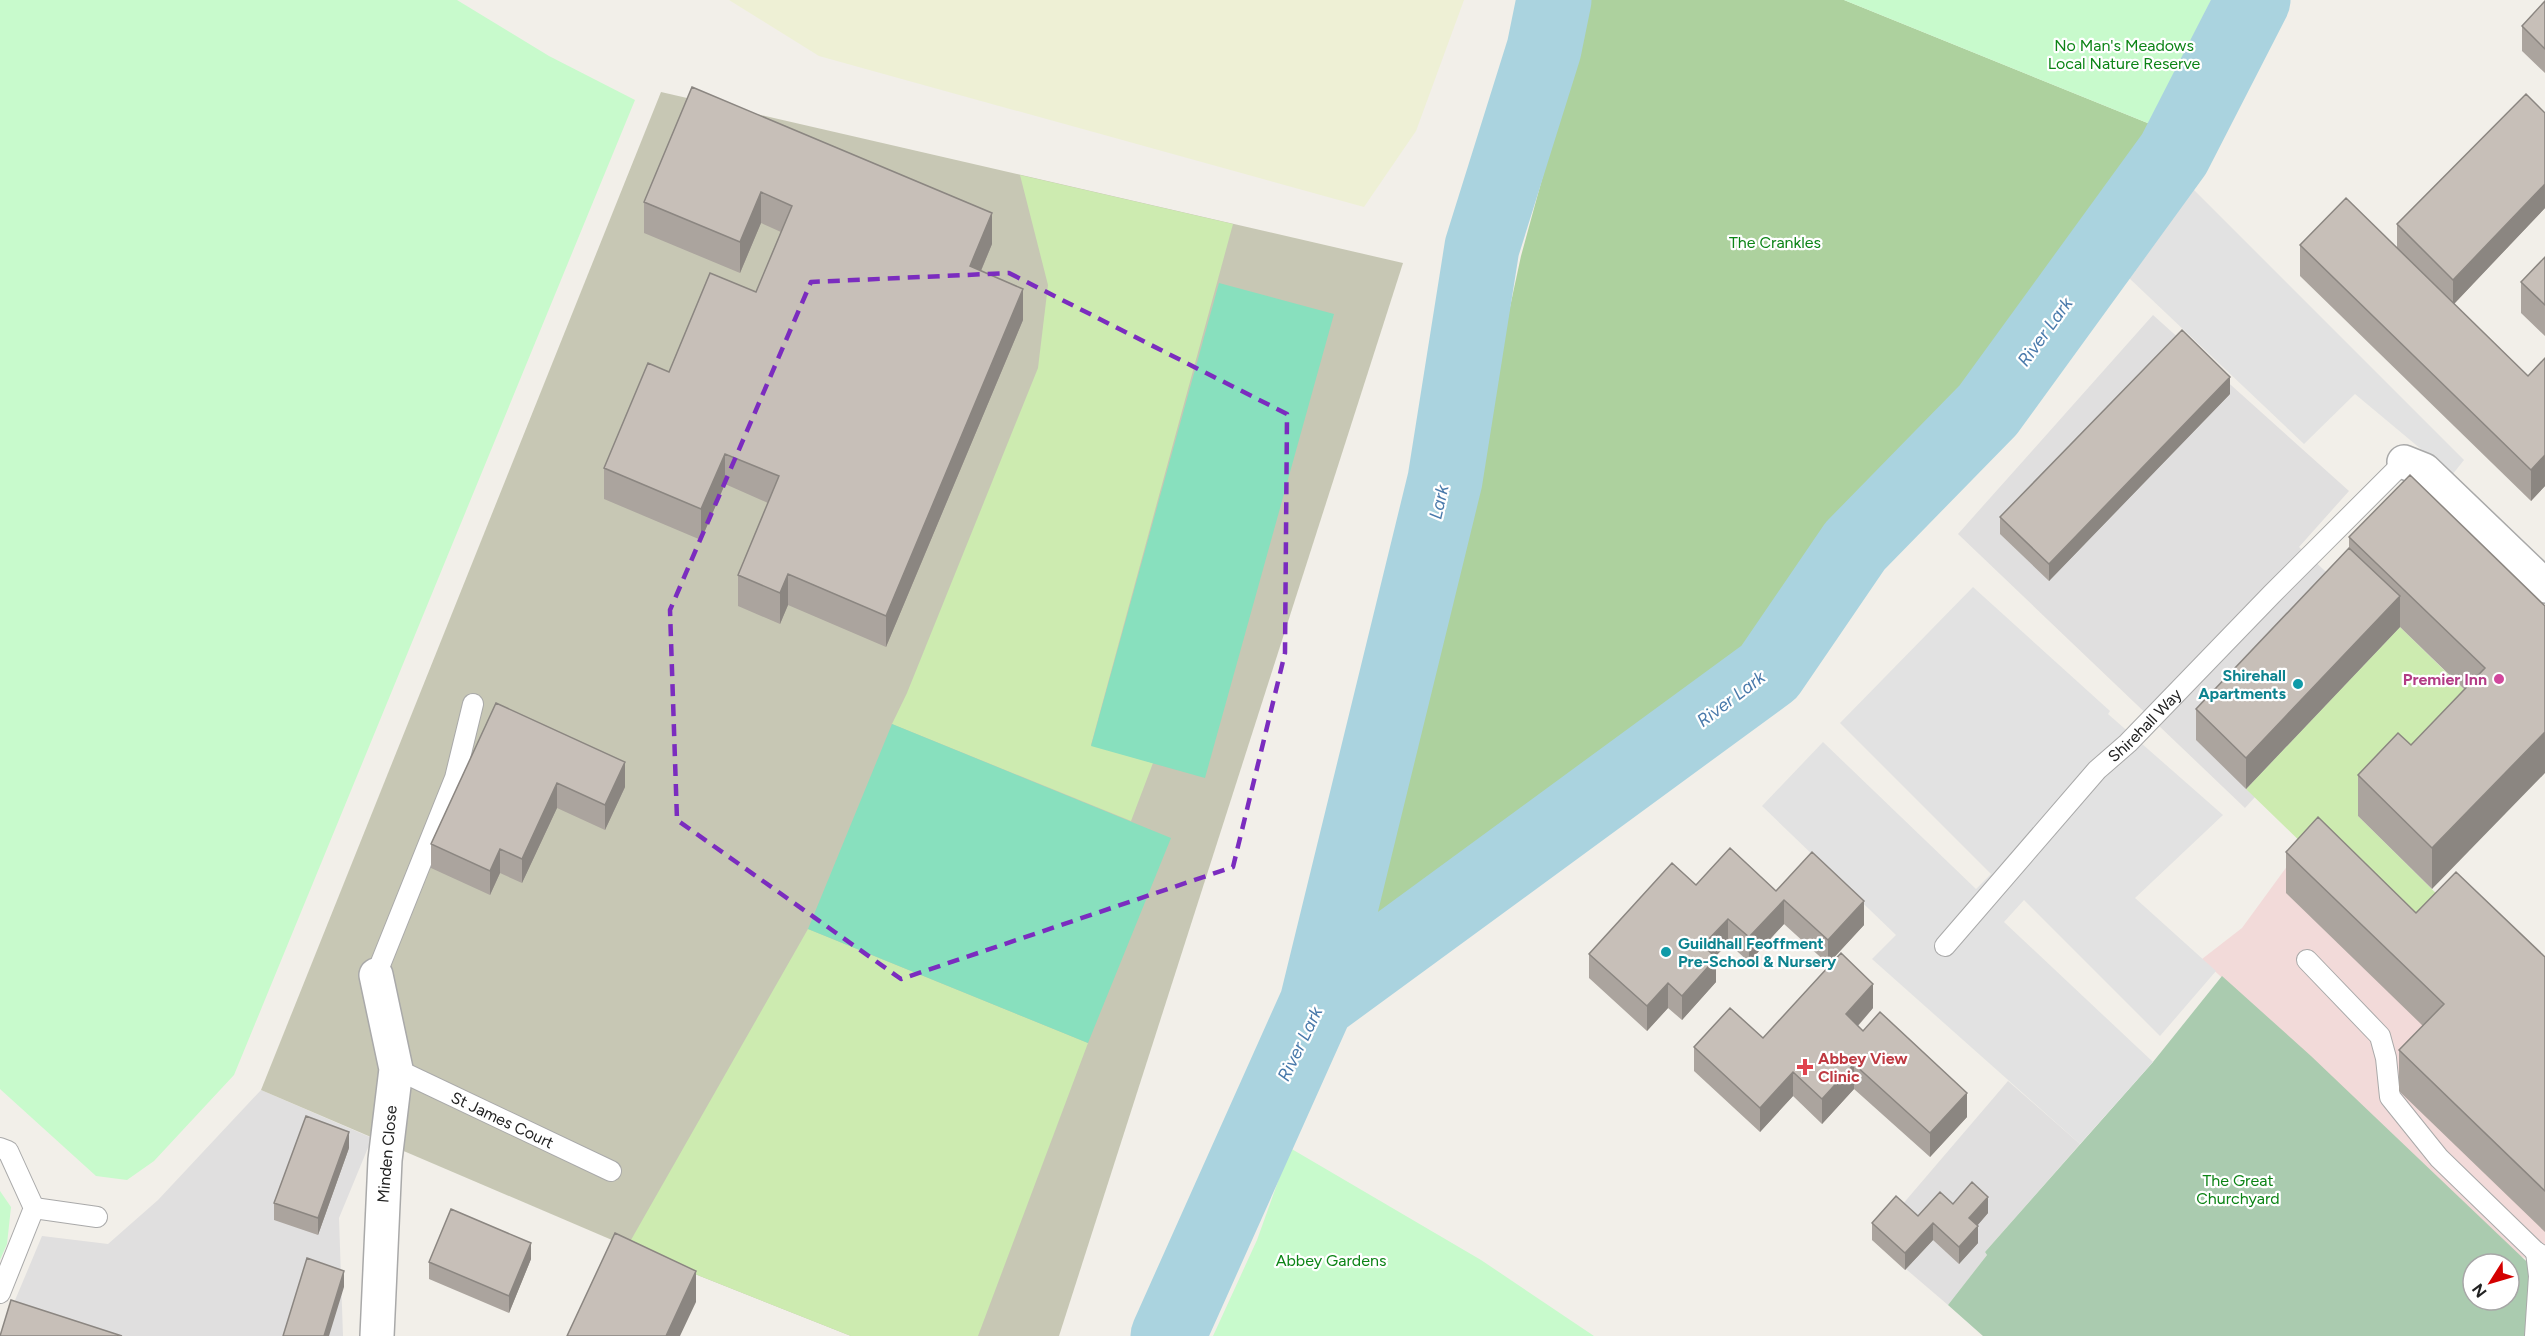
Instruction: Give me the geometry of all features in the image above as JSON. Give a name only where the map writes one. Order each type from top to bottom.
[{"type":"street","points":[[2404,462],[2424,470],[2545,586]]},
{"type":"street","name":"Minden Close","points":[[376,975],[396,1069],[384,1160],[377,1336]]},
{"type":"lane","name":"Shirehall Way","points":[[1945,946],[2097,770],[2128,743],[2404,462]]},
{"type":"lane","points":[[376,975],[455,778],[473,704]]},
{"type":"lane","points":[[2307,960],[2380,1036],[2386,1058],[2390,1097],[2439,1158],[2541,1255],[2535,1336]]},
{"type":"lane","name":"St James Court","points":[[396,1069],[611,1171]]},
{"type":"lane","points":[[0,1148],[8,1151],[34,1208],[0,1293]]},
{"type":"lane","points":[[34,1208],[97,1217]]},
{"type":"highlighted area","points":[[1009,273],[1287,414],[1285,653],[1233,867],[901,979],[677,820],[670,610],[811,282]]},
{"type":"shaded area","points":[[729,0],[1464,0],[1416,131],[1364,207],[819,56]]},
{"type":"shaded area","points":[[661,92],[1403,263],[1059,1336],[851,1336],[647,1255],[261,1090]]},
{"type":"shaded area","points":[[2186,182],[2464,460],[2452,475],[2355,394],[2304,444],[2109,259]]},
{"type":"shaded area","points":[[2153,315],[2349,491],[2299,547],[2399,639],[2245,808],[1958,534]]},
{"type":"shaded area","points":[[1973,587],[2110,711],[2108,714],[2223,815],[2135,898],[2216,971],[2160,1036],[2024,900],[2004,922],[2153,1062],[2080,1144],[1872,959],[1896,935],[1762,806],[1823,742],[1976,889],[1991,874],[1840,723]]},
{"type":"shaded area","points":[[2315,828],[2545,991],[2545,1266],[2521,1257],[2521,1252],[2514,1252],[2202,959],[2242,928]]},
{"type":"shaded area","points":[[2008,1081],[2080,1144],[1985,1252],[1987,1255],[1948,1305],[1872,1240]]},
{"type":"shaded area","points":[[261,1090],[372,1138],[339,1218],[343,1336],[0,1336],[42,1236],[108,1244],[158,1200]]},
{"type":"green space","points":[[0,0],[457,0],[549,56],[635,100],[234,1075],[154,1161],[127,1180],[96,1176],[0,1089]]},
{"type":"green space","name":"The Crankles","points":[[1591,0],[1844,0],[2150,124],[1946,421],[1844,531],[1771,636],[1358,943],[1473,479],[1521,256]]},
{"type":"green space","name":"No Man's Meadows Local Nature Reserve","points":[[1844,0],[2211,0],[2150,124]]},
{"type":"green space","points":[[1020,175],[1233,224],[1091,745],[1153,763],[1131,821],[892,724],[907,693],[1038,368],[1048,285]]},
{"type":"green space","points":[[1219,283],[1334,314],[1205,778],[1091,746]]},
{"type":"green space","points":[[2400,627],[2485,710],[2358,816],[2456,913],[2416,954],[2246,789]]},
{"type":"green space","points":[[892,724],[1171,838],[1088,1043],[808,929]]},
{"type":"green space","points":[[808,929],[1088,1043],[978,1336],[851,1336],[627,1247]]},
{"type":"green space","name":"The Great Churchyard","points":[[2222,976],[2311,1056],[2517,1252],[2461,1252],[2461,1312],[2521,1312],[2521,1256],[2545,1279],[2545,1336],[1983,1336],[1948,1305],[1987,1255],[1985,1252],[2153,1062]]},
{"type":"green space","name":"Abbey Gardens","points":[[1290,1148],[1481,1260],[1594,1336],[1213,1336],[1257,1240]]},
{"type":"green space","points":[[0,1191],[11,1207],[7,1244],[0,1260]]},
{"type":"building","points":[[2545,1],[2545,49],[2522,26]]},
{"type":"building","points":[[692,87],[992,213],[970,266],[1023,289],[886,616],[788,574],[780,593],[738,575],[779,476],[725,454],[701,509],[604,468],[648,363],[669,372],[710,273],[756,292],[792,206],[761,192],[740,242],[644,202]]},
{"type":"building","points":[[2526,94],[2545,113],[2545,184],[2453,280],[2397,224]]},
{"type":"building","points":[[2346,198],[2528,376],[2545,358],[2545,455],[2531,470],[2300,245]]},
{"type":"building","points":[[2545,257],[2545,305],[2521,282]]},
{"type":"building","points":[[2182,330],[2230,377],[2049,564],[2000,517]]},
{"type":"building","name":"Premier Inn","points":[[2410,475],[2545,606],[2545,732],[2432,848],[2358,775],[2398,733],[2411,745],[2485,668],[2349,537]]},
{"type":"building","name":"Shirehall Apartments","points":[[2349,548],[2400,596],[2246,758],[2196,709]]},
{"type":"building","points":[[496,703],[625,762],[605,805],[557,783],[522,859],[500,849],[490,871],[431,844]]},
{"type":"building","points":[[2318,817],[2416,913],[2456,872],[2545,957],[2545,1191],[2399,1050],[2444,1004],[2286,852]]},
{"type":"building","name":"Guildhall Feoffment Pre-School & Nursery","points":[[1730,848],[1776,891],[1812,852],[1864,901],[1828,940],[1784,900],[1749,937],[1728,919],[1703,945],[1716,958],[1682,996],[1668,983],[1647,1006],[1589,954],[1672,863],[1696,885]]},
{"type":"building","name":"Abbey View Clinic","points":[[1841,953],[1873,984],[1846,1014],[1863,1031],[1880,1012],[1967,1093],[1930,1133],[1854,1064],[1822,1099],[1793,1072],[1760,1108],[1694,1047],[1730,1008],[1763,1038]]},
{"type":"building","points":[[306,1116],[349,1132],[318,1218],[274,1203]]},
{"type":"building","points":[[1972,1182],[1988,1197],[1969,1218],[1978,1226],[1959,1247],[1933,1223],[1905,1253],[1872,1223],[1896,1196],[1918,1216],[1940,1192],[1953,1204]]},
{"type":"building","points":[[451,1209],[531,1243],[509,1296],[429,1262]]},
{"type":"building","points":[[615,1233],[696,1271],[666,1336],[567,1336]]},
{"type":"building","points":[[307,1258],[344,1271],[324,1336],[283,1336]]},
{"type":"building","points":[[11,1300],[122,1336],[0,1336]]},
{"type":"waterway","name":"Lark","points":[[1317,1003],[1445,480],[1482,247],[1544,49],[1554,0]]},
{"type":"waterway","name":"River Lark","points":[[1168,1336],[1317,1003],[1769,672],[1855,546],[1988,410],[2174,154],[2253,0]]},
{"type":"place","name":"Premier Inn","points":[[2499,679]]},
{"type":"place","name":"Shirehall Apartments","points":[[2298,684]]},
{"type":"place","name":"Guildhall Feoffment Pre-School & Nursery","points":[[1666,952]]},
{"type":"place","name":"Abbey View Clinic","points":[[1805,1067]]}]
